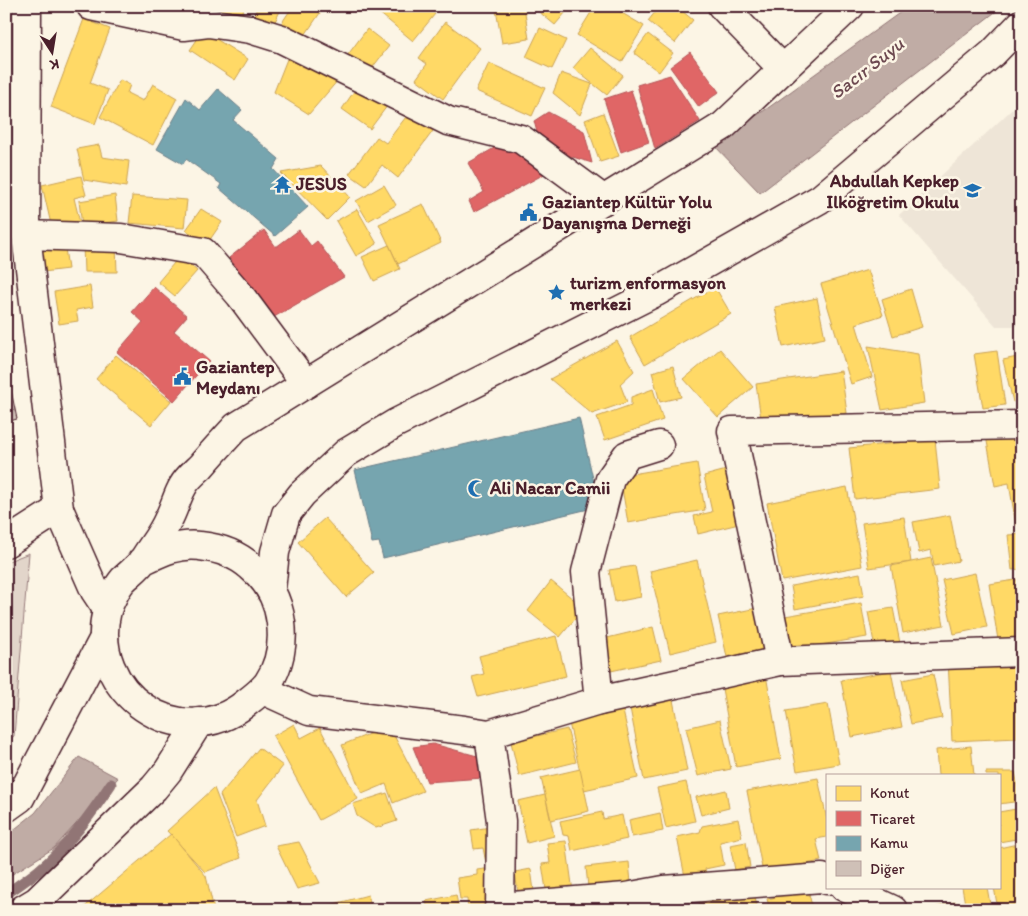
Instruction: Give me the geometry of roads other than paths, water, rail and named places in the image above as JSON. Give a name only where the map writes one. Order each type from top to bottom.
[{"type":"street","points":[[27,6],[26,235],[59,509],[95,591],[107,609]]},
{"type":"street","points":[[91,6],[184,26],[208,23],[250,29],[282,39],[448,121],[521,139],[604,200]]},
{"type":"street","points":[[722,6],[784,69]]},
{"type":"street","points":[[142,561],[169,548],[198,545],[227,551],[252,567],[271,590],[281,617],[282,646],[274,673],[264,690],[234,714],[205,723],[176,722],[148,712],[125,692],[110,668],[104,638],[107,609],[121,582],[142,561],[167,523],[184,484],[236,427],[723,126],[850,6]]},
{"type":"street","points":[[271,590],[275,552],[286,514],[302,494],[346,453],[396,423],[656,292],[820,198],[993,52],[1022,23]]},
{"type":"street","points":[[26,235],[121,238],[203,252],[240,295],[306,384]]},
{"type":"street","points":[[780,661],[732,431],[1022,425]]},
{"type":"street","points":[[599,701],[586,572],[610,479],[627,455],[659,445]]},
{"type":"street","points":[[6,543],[59,509]]},
{"type":"street","points":[[6,808],[20,798],[104,638]]},
{"type":"street","points":[[264,690],[309,710],[489,734],[599,701],[780,661],[1022,652]]},
{"type":"street","points":[[22,910],[37,901],[154,788],[168,771],[199,722]]},
{"type":"street","points":[[489,734],[500,821],[500,908],[626,897],[664,890],[822,878],[826,880]]},
{"type":"street","points":[[846,888],[893,910]]},
{"type":"water","points":[[909,6],[1003,6],[760,193],[713,144],[768,108]]},
{"type":"water","points":[[79,757],[118,778],[54,848],[6,878],[6,836],[35,813]]},
{"type":"waterway","name":"Sacır Suyu","points":[[6,894],[38,871],[69,841],[111,784]]},
{"type":"place","name":"JESUS","points":[[282,184]]},
{"type":"place","name":"Abdullah Kepkep Ilköğretim Okulu","points":[[973,191]]},
{"type":"place","name":"Gaziantep Kültür Yolu Dayanışma Derneği","points":[[528,212]]},
{"type":"place","name":"turizm enformasyon merkezi","points":[[556,293]]},
{"type":"place","name":"Gaziantep Meydanı","points":[[182,377]]},
{"type":"place","name":"Ali Nacar Camii","points":[[476,488]]}]
